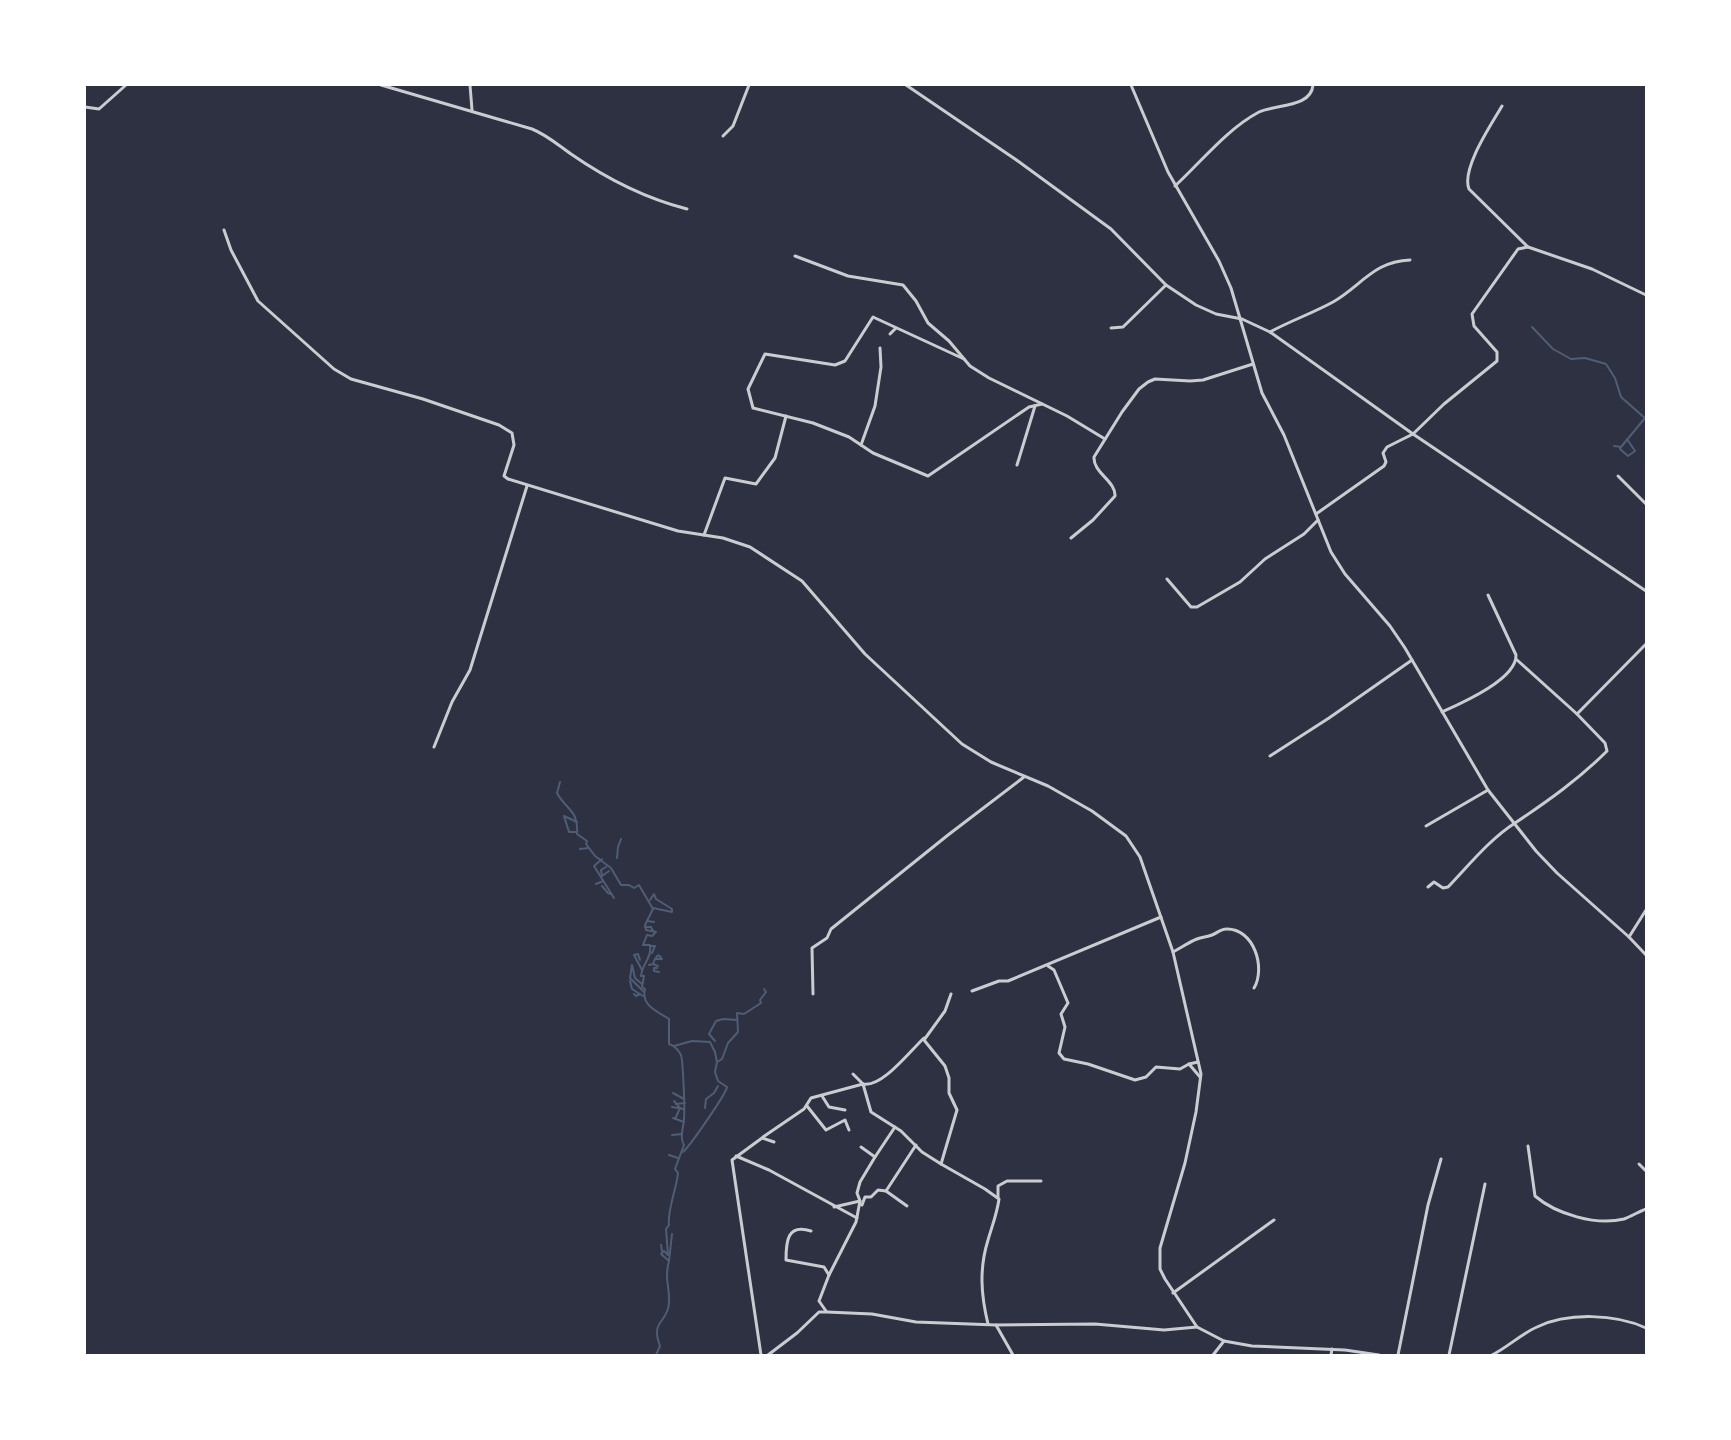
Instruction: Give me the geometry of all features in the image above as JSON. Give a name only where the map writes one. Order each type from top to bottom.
[{"type":"street","points":[[85,107],[99,109],[125,85]]},
{"type":"street","points":[[381,85],[472,110],[538,131],[613,181],[655,200],[687,209]]},
{"type":"street","points":[[470,85],[472,110]]},
{"type":"street","points":[[723,136],[733,126],[749,85]]},
{"type":"street","points":[[906,85],[1015,159],[1111,229],[1166,285],[1202,308],[1216,314],[1242,319],[1270,332],[1413,434],[1646,591]]},
{"type":"street","points":[[1131,85],[1175,186],[1219,261],[1242,319],[1262,393],[1284,435],[1338,564],[1390,626],[1488,790],[1536,851],[1557,873],[1629,937],[1646,955]]},
{"type":"street","points":[[1175,186],[1226,136],[1252,116],[1269,107],[1303,101],[1310,96],[1313,85]]},
{"type":"street","points":[[1502,106],[1470,166],[1466,181],[1469,189],[1528,247],[1592,269],[1646,295]]},
{"type":"street","points":[[224,230],[231,250],[258,301],[334,370],[351,380],[423,399],[500,425],[512,433],[514,445],[504,476],[508,480],[678,532],[736,541],[750,547],[793,573],[813,592],[865,654],[943,726],[977,754],[1025,776],[1092,812],[1130,840],[1143,864],[1173,952],[1200,1077],[1196,1112],[1185,1163],[1160,1248],[1160,1268],[1173,1293],[1197,1327],[1224,1341],[1252,1346],[1332,1349],[1379,1355]]},
{"type":"street","points":[[1316,514],[1384,466],[1386,462],[1383,453],[1387,447],[1413,434],[1444,404],[1497,361],[1496,352],[1474,326],[1472,314],[1518,249],[1528,247]]},
{"type":"street","points":[[795,256],[848,276],[903,285],[913,297],[928,323],[950,341],[964,359]]},
{"type":"street","points":[[1270,332],[1333,302],[1376,268],[1398,260],[1410,260]]},
{"type":"street","points":[[1111,328],[1122,327],[1166,285]]},
{"type":"street","points":[[1042,404],[1029,407],[928,476],[874,454],[849,438],[813,423],[753,408],[748,389],[765,354],[835,365],[845,361],[873,317],[964,359],[989,378],[1075,420],[1105,439]]},
{"type":"street","points":[[890,334],[896,328]]},
{"type":"street","points":[[861,445],[875,406],[881,367],[880,348]]},
{"type":"street","points":[[1071,538],[1093,520],[1115,496],[1114,489],[1094,462],[1096,454],[1105,439],[1139,389],[1155,378],[1190,381],[1203,380],[1253,364]]},
{"type":"street","points":[[1018,465],[1036,406]]},
{"type":"street","points":[[704,535],[725,478],[756,484],[771,467],[786,416]]},
{"type":"street","points":[[1618,476],[1646,504]]},
{"type":"street","points":[[434,747],[452,702],[470,670],[526,486]]},
{"type":"street","points":[[1167,579],[1190,607],[1197,607],[1240,582],[1266,560],[1304,534],[1318,520]]},
{"type":"street","points":[[1442,712],[1503,678],[1511,671],[1516,660],[1514,648],[1488,594]]},
{"type":"street","points":[[1577,714],[1646,644]]},
{"type":"street","points":[[1270,756],[1322,724],[1412,660]]},
{"type":"street","points":[[1428,886],[1434,882],[1443,888],[1448,887],[1480,854],[1515,823],[1549,801],[1607,751],[1605,743],[1577,714],[1516,660]]},
{"type":"street","points":[[813,994],[812,948],[827,938],[832,929],[948,835],[1025,776]]},
{"type":"street","points":[[1426,826],[1488,790]]},
{"type":"street","points":[[1629,937],[1646,910]]},
{"type":"street","points":[[972,991],[999,981],[1008,981],[1048,966],[1161,917]]},
{"type":"street","points":[[1173,952],[1193,941],[1223,930],[1236,931],[1253,944],[1252,947],[1256,952],[1258,980],[1254,988]]},
{"type":"street","points":[[1048,966],[1054,970],[1068,1003],[1061,1014],[1065,1027],[1059,1054],[1064,1059],[1088,1064],[1135,1080],[1146,1077],[1156,1067],[1180,1069],[1198,1062]]},
{"type":"street","points":[[761,1355],[732,1160],[807,1106],[811,1098],[863,1084],[870,1085],[883,1078],[924,1037],[945,1011],[951,994]]},
{"type":"street","points":[[924,1037],[925,1044],[944,1066],[949,1078],[949,1092],[957,1110],[941,1164]]},
{"type":"street","points":[[1189,1064],[1200,1077]]},
{"type":"street","points":[[853,1074],[863,1084],[871,1112],[895,1127],[927,1156],[998,1198]]},
{"type":"street","points":[[822,1096],[830,1107],[845,1110]]},
{"type":"street","points":[[807,1106],[826,1130],[845,1120],[849,1130]]},
{"type":"street","points":[[827,1312],[819,1301],[857,1218],[860,1203],[857,1193],[860,1182],[895,1127]]},
{"type":"street","points":[[762,1138],[774,1142]]},
{"type":"street","points":[[886,1191],[916,1145]]},
{"type":"street","points":[[1528,1146],[1535,1196],[1555,1209],[1578,1218],[1610,1220],[1625,1218],[1646,1209]]},
{"type":"street","points":[[861,1147],[876,1157]]},
{"type":"street","points":[[736,1156],[769,1170],[857,1218]]},
{"type":"street","points":[[1398,1355],[1428,1205],[1441,1159]]},
{"type":"street","points":[[1639,1164],[1646,1171]]},
{"type":"street","points":[[988,1324],[982,1297],[981,1273],[988,1240],[996,1218],[998,1186],[1007,1180],[1041,1181]]},
{"type":"street","points":[[1449,1355],[1485,1184]]},
{"type":"street","points":[[834,1207],[860,1203],[862,1205],[865,1197],[871,1197],[878,1190],[886,1191],[907,1206]]},
{"type":"street","points":[[1173,1293],[1274,1220]]},
{"type":"street","points":[[811,1231],[802,1228],[793,1231],[787,1239],[786,1260],[824,1267],[829,1276]]},
{"type":"street","points":[[768,1355],[797,1334],[818,1312],[872,1314],[916,1322],[996,1325],[1095,1324],[1164,1330],[1197,1327]]},
{"type":"street","points":[[1492,1355],[1537,1327],[1557,1320],[1604,1318],[1628,1322],[1646,1328]]},
{"type":"street","points":[[996,1325],[1013,1355]]},
{"type":"street","points":[[1213,1355],[1224,1341]]},
{"type":"street","points":[[1331,1355],[1332,1349]]},
{"type":"waterway","points":[[1532,327],[1553,349],[1571,359],[1585,358],[1606,364],[1615,378],[1621,397],[1646,419]]},
{"type":"waterway","points":[[1614,446],[1621,447],[1645,418]]},
{"type":"waterway","points":[[1621,447],[1620,449],[1628,456],[1635,451],[1627,439]]},
{"type":"waterway","points":[[560,782],[557,793],[574,815],[577,834],[587,841],[586,844],[595,856],[611,868],[621,885],[629,885],[634,888],[639,885],[653,909],[645,925],[646,930],[656,932],[652,936],[647,935],[643,945],[650,945],[650,950],[641,976],[644,976],[642,987],[645,989],[644,995],[647,1003],[669,1019],[669,1044],[677,1049],[682,1059],[684,1105],[682,1139],[684,1145],[675,1169],[678,1173],[669,1213],[669,1225],[666,1229],[668,1255],[664,1251],[661,1254],[669,1261],[667,1273],[669,1303],[666,1315],[658,1326],[657,1338],[660,1346],[656,1355]]},
{"type":"waterway","points":[[577,822],[564,816],[569,832],[577,832]]},
{"type":"waterway","points":[[617,858],[621,839]]},
{"type":"waterway","points":[[580,849],[588,848]]},
{"type":"waterway","points":[[602,859],[594,866],[614,898]]},
{"type":"waterway","points":[[606,867],[601,870],[602,876],[609,871]]},
{"type":"waterway","points":[[596,884],[603,881]]},
{"type":"waterway","points":[[602,886],[611,894]]},
{"type":"waterway","points":[[650,900],[654,894],[656,899],[672,909],[672,912],[653,908]]},
{"type":"waterway","points":[[647,921],[654,922]]},
{"type":"waterway","points":[[645,927],[651,927],[653,931]]},
{"type":"waterway","points":[[650,946],[655,946],[652,953]]},
{"type":"waterway","points":[[640,960],[638,954],[634,955],[642,970]]},
{"type":"waterway","points":[[655,959],[658,955],[660,958]]},
{"type":"waterway","points":[[653,964],[655,959],[662,959]]},
{"type":"waterway","points":[[642,984],[635,978],[632,965],[630,978],[644,992]]},
{"type":"waterway","points":[[649,965],[658,966]]},
{"type":"waterway","points":[[657,968],[654,968],[654,971],[659,972]]},
{"type":"waterway","points":[[630,981],[632,989],[643,996]]},
{"type":"waterway","points":[[683,1152],[707,1120],[727,1087],[718,1081],[715,1072],[717,1062],[722,1059],[728,1043],[738,1032],[737,1013],[744,1014],[761,1003],[760,1000],[766,992],[764,989]]},
{"type":"waterway","points":[[634,994],[636,996],[640,994]]},
{"type":"waterway","points":[[715,1041],[709,1034],[716,1021],[723,1019],[737,1020]]},
{"type":"waterway","points":[[674,1046],[692,1041],[710,1042],[717,1062]]},
{"type":"waterway","points":[[705,1108],[706,1099],[714,1093],[718,1086]]},
{"type":"waterway","points":[[673,1093],[684,1099]]},
{"type":"waterway","points":[[674,1101],[680,1108],[675,1119]]},
{"type":"waterway","points":[[676,1104],[685,1103]]},
{"type":"waterway","points":[[672,1107],[684,1109]]},
{"type":"waterway","points":[[673,1118],[684,1122]]},
{"type":"waterway","points":[[672,1135],[682,1134]]},
{"type":"waterway","points":[[669,1155],[678,1158]]},
{"type":"waterway","points":[[669,1261],[672,1234]]},
{"type":"waterway","points":[[661,1245],[662,1251]]}]
